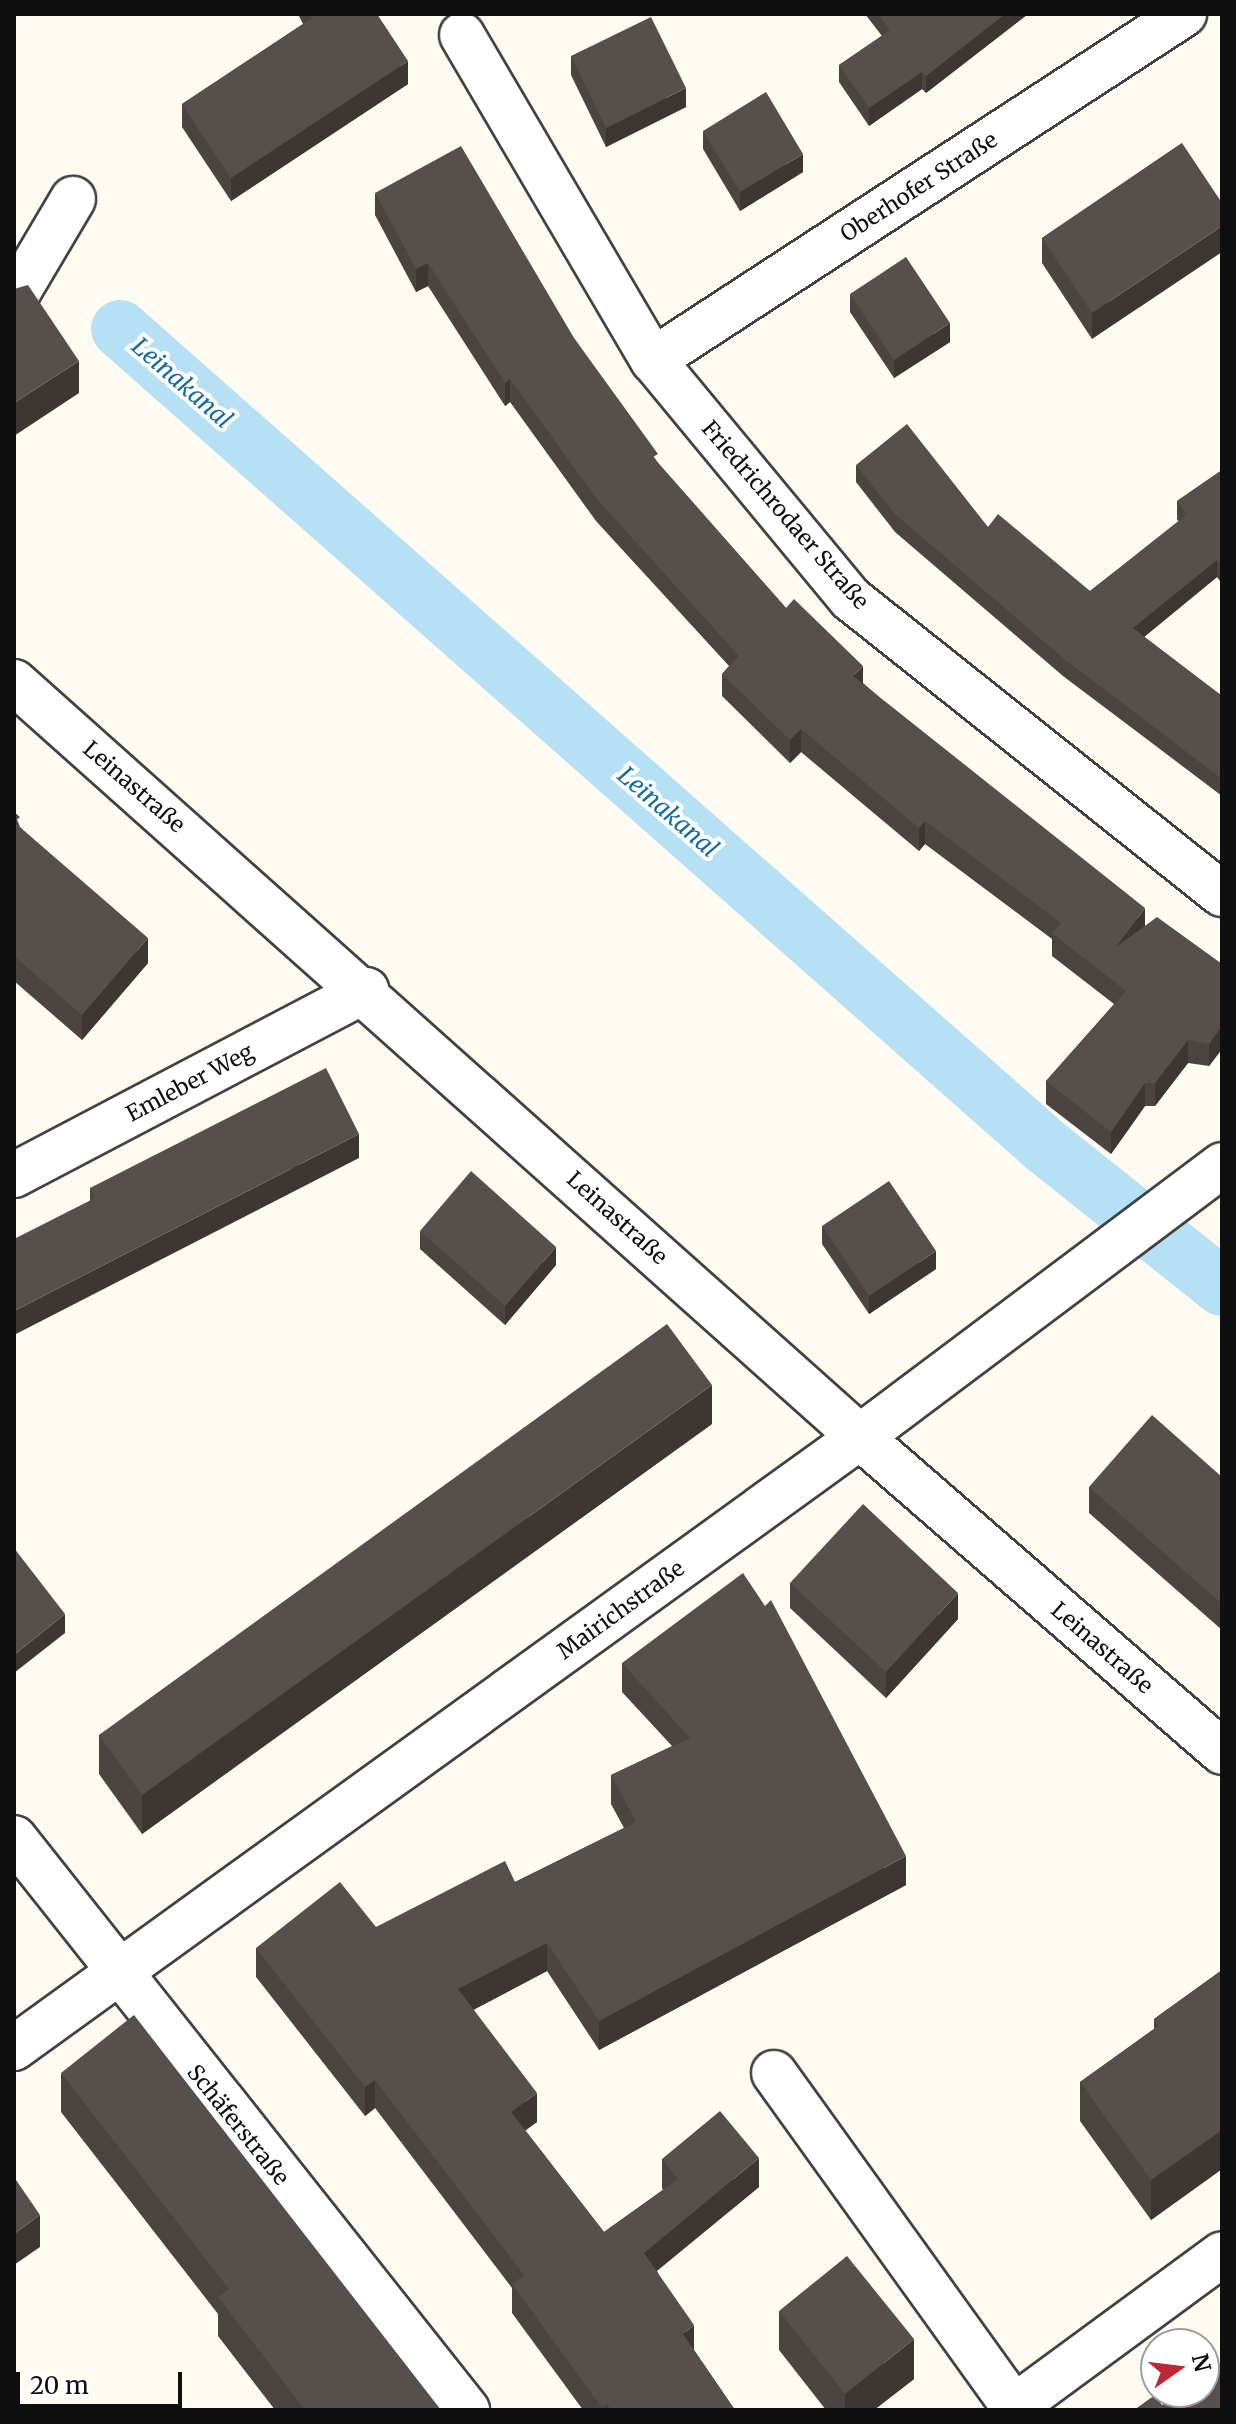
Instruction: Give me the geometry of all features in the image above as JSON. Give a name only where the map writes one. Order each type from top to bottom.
[{"type":"street","name":"Oberhofer Straße","points":[[653,360],[1184,14]]},
{"type":"street","name":"Friedrichrodaer Straße","points":[[462,35],[653,360],[851,599],[1222,894]]},
{"type":"street","points":[[15,297],[73,199]]},
{"type":"street","name":"Leinastraße","points":[[14,682],[366,990],[860,1437],[1222,1752]]},
{"type":"street","name":"Emleber Weg","points":[[14,1175],[366,990]]},
{"type":"street","name":"Mairichstraße","points":[[14,2048],[860,1437],[1222,1165]]},
{"type":"street","name":"Schäferstraße","points":[[14,1838],[118,1975],[467,2410]]},
{"type":"street","points":[[774,2073],[1012,2408],[1222,2254]]},
{"type":"building","points":[[310,14],[377,14],[408,61],[231,178],[182,104],[312,18]]},
{"type":"building","points":[[878,14],[1005,14],[926,76],[922,72],[869,108],[839,65],[890,30]]},
{"type":"building","points":[[651,17],[686,88],[606,128],[571,56]]},
{"type":"building","points":[[766,92],[803,154],[740,192],[703,131]]},
{"type":"building","points":[[1182,143],[1222,203],[1222,226],[1092,313],[1042,238]]},
{"type":"building","points":[[461,146],[574,338],[658,454],[653,457],[786,608],[794,599],[863,666],[853,676],[1145,908],[1116,947],[1157,917],[1222,964],[1222,1026],[1209,1044],[1188,1040],[1155,1083],[1145,1083],[1111,1132],[1046,1081],[1126,991],[1052,933],[1061,923],[925,821],[919,828],[801,729],[790,740],[722,674],[739,656],[596,498],[510,379],[505,383],[428,263],[416,269],[375,193]]},
{"type":"building","points":[[906,257],[950,323],[894,360],[850,294]]},
{"type":"building","points":[[28,285],[79,361],[14,403],[14,289]]},
{"type":"building","points":[[907,424],[988,527],[998,514],[1090,591],[1186,515],[1177,501],[1222,470],[1222,562],[1220,564],[1217,560],[1133,628],[1222,696],[1222,779],[1063,658],[895,514],[856,465]]},
{"type":"building","points":[[14,822],[148,938],[82,1015],[14,956]]},
{"type":"building","points":[[326,1068],[359,1134],[14,1311],[14,1239],[95,1198],[90,1188]]},
{"type":"building","points":[[471,1171],[556,1247],[505,1306],[420,1231]]},
{"type":"building","points":[[889,1181],[936,1251],[869,1296],[822,1226]]},
{"type":"building","points":[[667,1324],[712,1385],[142,1795],[99,1735]]},
{"type":"building","points":[[1152,1415],[1222,1477],[1222,1604],[1089,1487]]},
{"type":"building","points":[[863,1504],[958,1593],[886,1672],[790,1583]]},
{"type":"building","points":[[14,1548],[65,1614],[14,1655]]},
{"type":"building","points":[[743,1573],[765,1606],[771,1600],[906,1856],[599,2021],[547,1943],[458,1989],[537,2093],[511,2112],[604,2232],[678,2179],[662,2159],[720,2111],[759,2158],[644,2253],[694,2325],[683,2334],[735,2410],[611,2410],[607,2404],[602,2408],[512,2284],[524,2275],[375,2080],[365,2087],[256,1948],[340,1882],[376,1927],[505,1861],[515,1882],[636,1822],[611,1775],[690,1738],[622,1663]]},
{"type":"building","points":[[1222,1970],[1222,2130],[1151,2180],[1080,2082],[1158,2026],[1154,2019]]},
{"type":"building","points":[[134,2015],[441,2410],[305,2410],[218,2297],[229,2289],[61,2073]]},
{"type":"building","points":[[14,2177],[40,2215],[14,2234]]},
{"type":"building","points":[[847,2256],[914,2339],[845,2394],[779,2311]]},
{"type":"building","points":[[1222,2362],[1222,2410],[1134,2410],[1140,2406],[1220,2408]]},
{"type":"waterway","name":"Leinakanal","points":[[120,329],[1043,1144],[1222,1287]]}]
